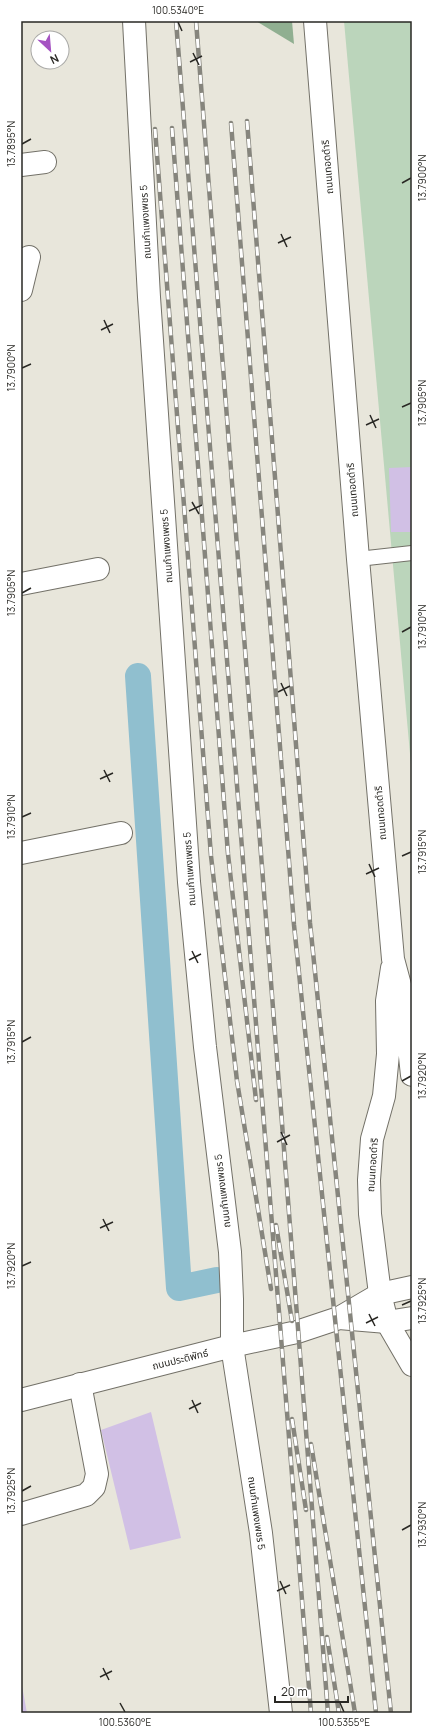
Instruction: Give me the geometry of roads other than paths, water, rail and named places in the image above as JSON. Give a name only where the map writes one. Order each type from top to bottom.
[{"type":"street","name":"ถนนกำแพงเพชร 5","points":[[134,21],[149,297],[189,882],[205,1047],[230,1252],[232,1346],[261,1533],[281,1713]]},
{"type":"street","name":"ถนนเทอดดำริ","points":[[315,21],[358,559],[393,959],[404,1000],[412,1075]]},
{"type":"street","points":[[21,165],[45,162]]},
{"type":"street","points":[[21,290],[29,257]]},
{"type":"street","points":[[21,580],[21,584],[98,569]]},
{"type":"street","points":[[21,853],[121,832]]},
{"type":"street","name":"ถนนเทอดดำริ","points":[[393,959],[387,1001],[388,1054],[384,1096],[372,1139],[369,1180],[370,1214],[380,1294],[387,1322],[412,1365]]},
{"type":"street","name":"ถนนประดิพัทธ์","points":[[21,1400],[232,1346],[298,1332],[340,1318],[380,1294],[412,1287]]},
{"type":"street","name":"ถนนประดิพัทธ์","points":[[340,1318],[387,1322],[412,1318]]},
{"type":"street","points":[[21,1514],[86,1495],[94,1487],[97,1474],[80,1384]]},
{"type":"lane","points":[[358,559],[412,553]]},
{"type":"waterway","points":[[138,676],[179,1288],[217,1280]]},
{"type":"railway","points":[[176,21],[311,1713]]},
{"type":"railway","points":[[196,21],[328,1713]]},
{"type":"railway","points":[[247,121],[310,923],[391,1713]]},
{"type":"railway","points":[[231,123],[294,925],[376,1713]]},
{"type":"railway","points":[[172,128],[228,854],[256,1100]]},
{"type":"railway","points":[[155,129],[211,856],[237,1081],[271,1289]]},
{"type":"railway","points":[[276,1225],[292,1321]]},
{"type":"railway","points":[[292,1419],[306,1510]]},
{"type":"railway","points":[[311,1444],[355,1713]]},
{"type":"railway","points":[[327,1637],[339,1713]]}]
